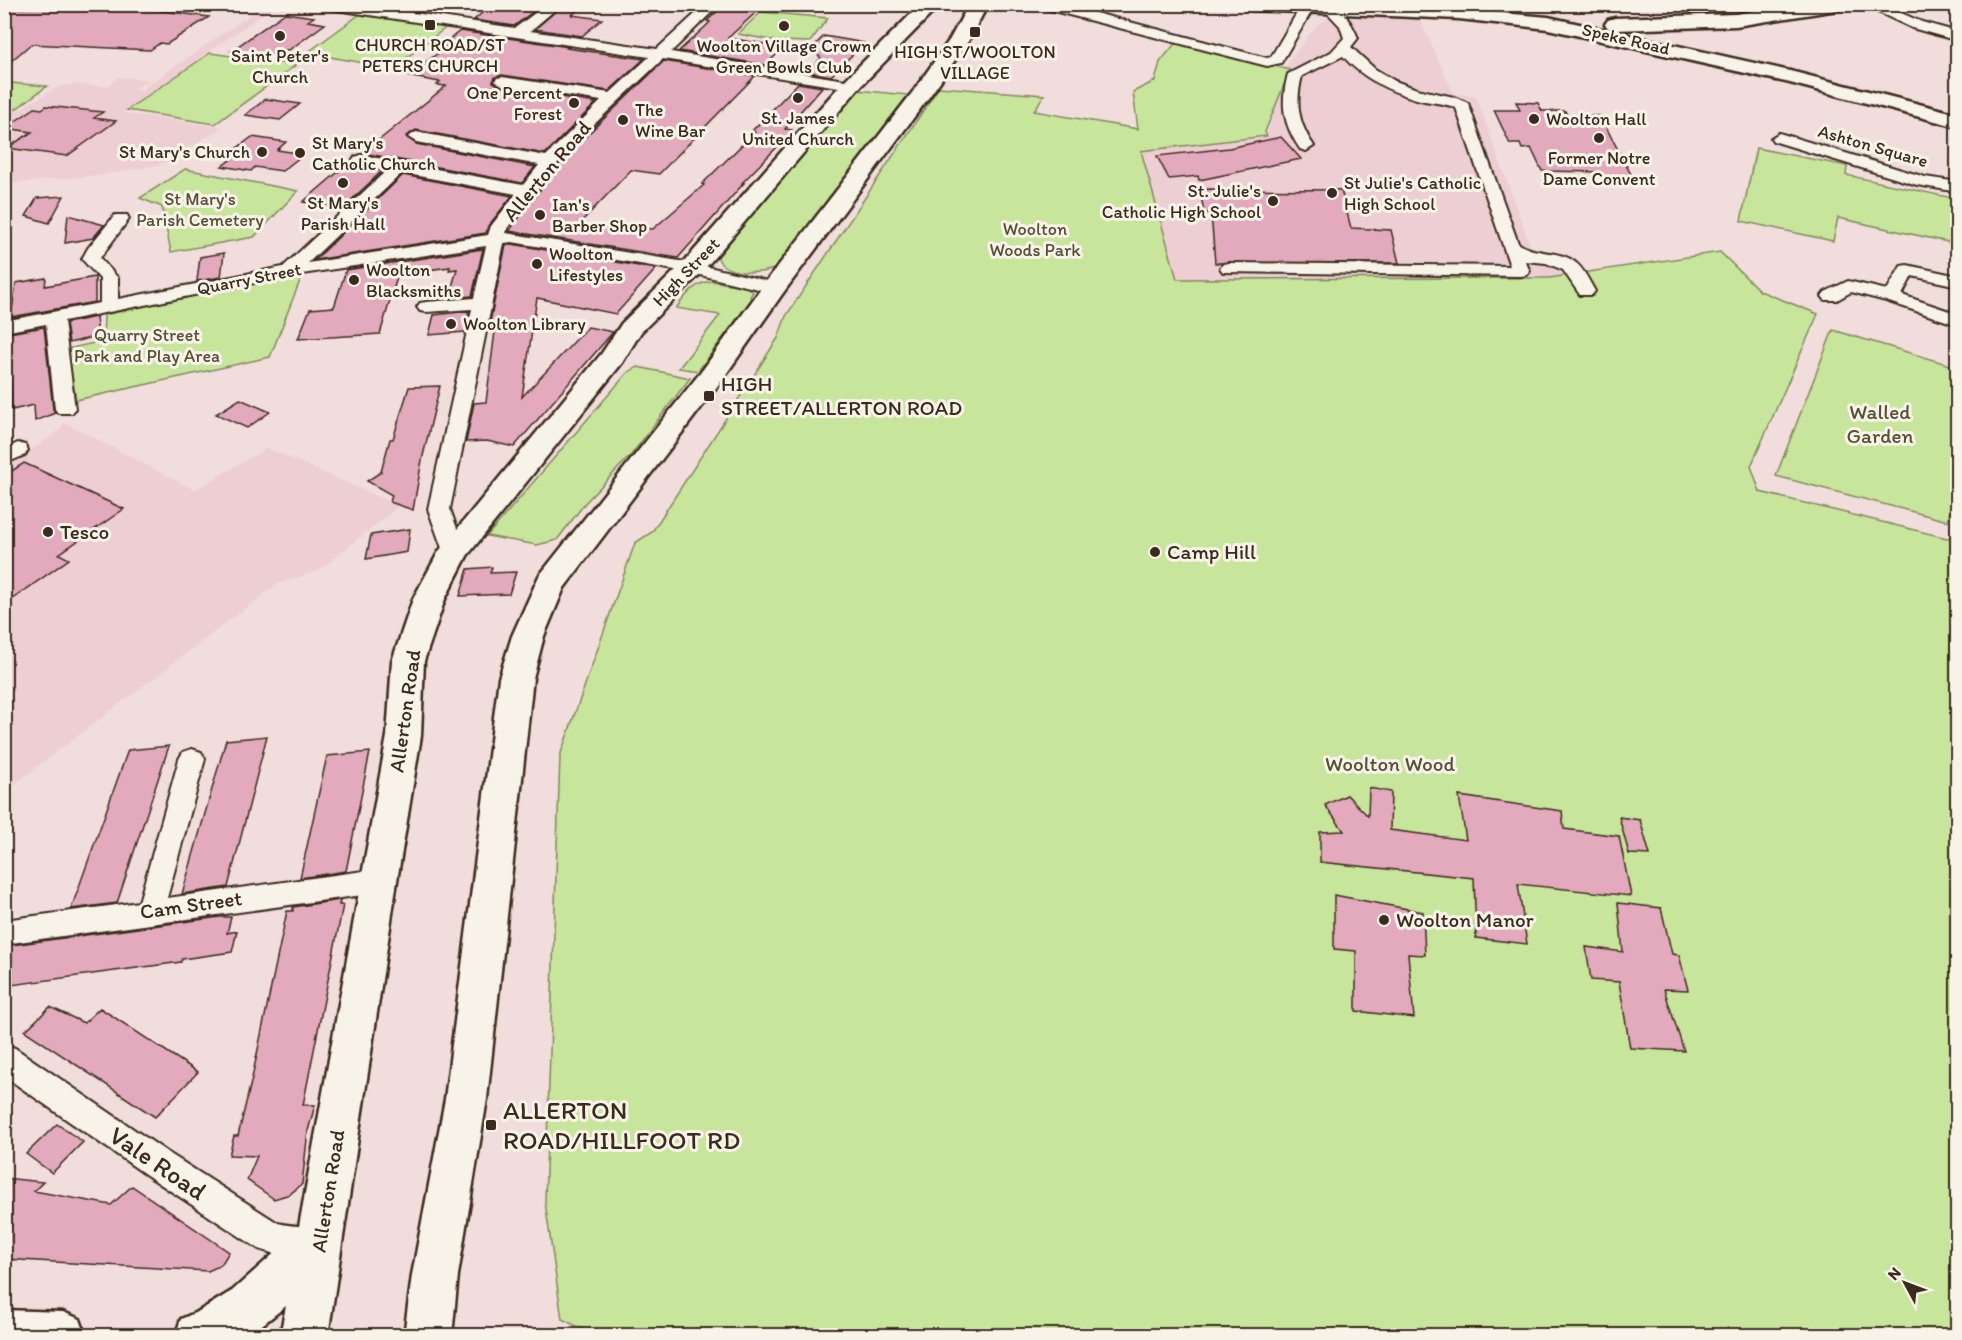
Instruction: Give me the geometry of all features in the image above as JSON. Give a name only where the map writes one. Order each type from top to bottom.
[{"type":"main road","name":"High Street","points":[[454,551],[613,357],[631,328],[692,268],[851,85],[932,4]]},
{"type":"main road","points":[[428,1335],[435,1275],[466,1099],[516,678],[528,636],[550,584],[714,374],[774,288],[922,93],[959,40],[979,4]]},
{"type":"main road","name":"Speke Road","points":[[1251,4],[1332,10],[1422,8],[1529,20],[1592,31],[1824,84],[1958,122]]},
{"type":"main road","points":[[1592,31],[1601,25],[1736,20],[1838,4]]},
{"type":"main road","name":"Allerton Road","points":[[304,1335],[404,736],[408,661],[429,599],[454,551]]},
{"type":"main road","points":[[198,1335],[215,1329],[240,1314],[320,1243]]},
{"type":"main road","points":[[4,1334],[63,1335]]},
{"type":"street","points":[[323,4],[851,85]]},
{"type":"street","points":[[518,33],[556,4]]},
{"type":"street","name":"Allerton Road","points":[[454,551],[439,509],[500,226],[550,162],[611,98],[714,4]]},
{"type":"street","points":[[1043,4],[1267,62],[1276,60],[1306,9]]},
{"type":"street","points":[[1867,4],[1917,26],[1958,37]]},
{"type":"street","points":[[1306,146],[1298,136],[1289,114],[1288,101],[1295,74],[1336,55],[1351,38],[1346,25],[1332,10]]},
{"type":"street","points":[[1229,268],[1521,271],[1463,106],[1454,101],[1425,96],[1388,84],[1353,60],[1344,48]]},
{"type":"street","points":[[502,81],[611,98]]},
{"type":"street","points":[[416,137],[550,162]]},
{"type":"street","name":"Ashton Square","points":[[1779,138],[1923,182],[1958,187]]},
{"type":"street","points":[[361,160],[527,191]]},
{"type":"street","points":[[289,271],[399,167]]},
{"type":"street","points":[[109,306],[109,278],[91,259],[121,219]]},
{"type":"street","name":"Quarry Street","points":[[4,327],[289,271],[512,237],[692,268],[774,288]]},
{"type":"street","points":[[1510,245],[1523,255],[1549,258],[1570,266],[1586,291]]},
{"type":"street","points":[[1892,297],[1907,270],[1958,282]]},
{"type":"street","points":[[1831,296],[1848,286],[1892,297],[1958,320]]},
{"type":"street","points":[[426,307],[483,303]]},
{"type":"street","points":[[54,317],[65,409]]},
{"type":"street","points":[[150,910],[192,759]]},
{"type":"street","name":"Cam Street","points":[[4,932],[150,910],[378,881]]},
{"type":"street","name":"Vale Road","points":[[4,1058],[156,1163],[271,1237],[295,1244],[320,1243]]},
{"type":"shaded area","points":[[264,5],[274,6],[122,113],[223,127],[159,165],[102,175],[5,184],[4,118],[59,87],[76,84],[107,87],[119,77],[150,80],[131,89],[141,90]]},
{"type":"shaded area","name":"St Julie's Catholic High School","points":[[1329,18],[1419,18],[1454,94],[1476,96],[1531,248],[1578,260],[1598,289],[1177,279],[1141,151],[1267,136],[1287,65],[1309,35],[1320,23]]},
{"type":"shaded area","points":[[65,423],[195,490],[267,448],[399,506],[318,571],[277,584],[5,791],[5,467],[55,434]]},
{"type":"green space","points":[[363,12],[448,26],[393,68],[307,53]]},
{"type":"green space","name":"Woolton Village Crown Green Bowls Club","points":[[761,12],[828,18],[810,42],[776,41],[738,34]]},
{"type":"green space","name":"Woolton Wood","points":[[1178,40],[1290,70],[1265,132],[1267,136],[1141,151],[1177,279],[1549,278],[1720,252],[1760,291],[1818,314],[1751,466],[1760,492],[1947,538],[1957,537],[1957,1335],[595,1335],[562,1319],[545,1202],[560,756],[635,543],[652,532],[778,338],[786,316],[939,87],[1044,95],[1034,111],[1138,129],[1133,92],[1155,81],[1160,62]]},
{"type":"green space","points":[[210,53],[296,65],[215,124],[127,110]]},
{"type":"green space","points":[[10,83],[47,86],[5,117],[5,87]]},
{"type":"green space","points":[[856,90],[908,95],[776,268],[761,272],[743,272],[726,267],[718,257],[786,171]]},
{"type":"green space","points":[[1756,148],[1847,166],[1846,175],[1957,199],[1957,244],[1838,218],[1833,241],[1741,221]]},
{"type":"green space","name":"St Mary's Parish Cemetery","points":[[185,169],[298,191],[254,237],[171,252],[162,207],[140,198]]},
{"type":"green space","name":"Quarry Street Park and Play Area","points":[[303,273],[270,357],[76,400],[67,349],[103,341],[104,315]]},
{"type":"green space","points":[[712,281],[747,287],[753,292],[750,297],[753,298],[698,371],[679,368],[720,315],[676,308],[687,294],[700,284]]},
{"type":"green space","name":"Walled Garden","points":[[1833,330],[1957,367],[1957,478],[1948,521],[1776,476]]},
{"type":"green space","points":[[638,367],[690,378],[631,455],[585,503],[557,540],[537,545],[487,536],[628,372]]},
{"type":"building","points":[[30,4],[140,8],[209,17],[167,44],[160,43],[150,50],[31,44],[4,67],[4,12],[15,7],[25,8]]},
{"type":"building","points":[[492,4],[543,4],[514,26],[474,20]]},
{"type":"building","points":[[564,4],[585,4],[572,15],[602,19],[582,36],[535,29]]},
{"type":"building","points":[[725,4],[765,4],[728,38],[784,47],[766,65],[679,51],[710,22],[707,21]]},
{"type":"building","name":"Saint Peter's Church","points":[[285,13],[314,17],[308,21],[325,24],[289,50],[279,49],[269,56],[231,51]]},
{"type":"building","points":[[460,31],[644,59],[609,91],[502,75],[495,77],[493,82],[502,87],[596,103],[545,154],[416,130],[406,136],[416,144],[535,167],[522,183],[363,153],[446,86],[437,85],[440,82],[407,76],[449,45],[443,44]]},
{"type":"building","points":[[824,36],[864,43],[831,76],[808,72],[821,58],[811,49]]},
{"type":"building","points":[[664,61],[755,76],[659,174],[631,170],[579,224],[631,233],[636,227],[653,229],[704,185],[702,184],[755,132],[752,131],[798,83],[822,87],[785,129],[792,130],[742,183],[744,183],[678,258],[509,231],[558,166]]},
{"type":"building","points":[[266,99],[300,104],[280,120],[245,115]]},
{"type":"building","points":[[1516,102],[1538,103],[1542,111],[1565,111],[1567,115],[1600,116],[1634,180],[1605,180],[1601,172],[1542,171],[1531,148],[1522,149],[1520,144],[1510,144],[1494,110],[1520,110]]},
{"type":"building","points":[[46,106],[103,112],[94,118],[116,121],[67,156],[7,148],[32,132],[5,128],[35,108],[42,109]]},
{"type":"building","name":"St Mary's Church","points":[[252,137],[286,142],[277,150],[304,154],[282,171],[255,167],[251,171],[222,166],[233,158],[225,157]]},
{"type":"building","points":[[1281,137],[1301,159],[1199,180],[1198,176],[1169,179],[1157,156],[1229,148]]},
{"type":"building","name":"St Mary's Parish Hall","points":[[351,161],[355,165],[382,171],[343,208],[303,202]]},
{"type":"building","points":[[403,175],[512,196],[489,225],[486,233],[315,260]]},
{"type":"building","name":"St. Julie's Catholic High School","points":[[1200,189],[1341,190],[1351,228],[1391,230],[1399,263],[1215,263],[1211,213],[1204,213]]},
{"type":"building","points":[[64,196],[49,223],[26,216],[37,198]]},
{"type":"building","points":[[68,215],[104,225],[93,238],[65,243]]},
{"type":"building","points":[[512,244],[656,269],[616,314],[537,298],[522,397],[588,327],[613,332],[514,447],[487,441],[466,442],[474,403],[486,402],[495,331],[488,331],[506,245]]},
{"type":"building","points":[[483,249],[472,296],[449,298],[457,269],[449,270],[450,267],[398,274],[380,334],[298,339],[310,309],[334,307],[346,270]]},
{"type":"building","points":[[224,253],[221,277],[197,281],[200,257]]},
{"type":"building","points":[[95,277],[95,302],[11,317],[16,283],[46,278],[45,286]]},
{"type":"building","name":"Woolton Library","points":[[469,311],[465,332],[429,335],[434,315]]},
{"type":"building","points":[[96,317],[98,336],[69,343],[66,323]]},
{"type":"building","points":[[44,327],[55,413],[35,421],[34,405],[12,410],[9,356],[6,356],[9,333]]},
{"type":"building","points":[[440,386],[422,460],[413,510],[390,502],[392,495],[367,481],[381,472],[409,387]]},
{"type":"building","points":[[240,399],[270,412],[247,428],[216,414]]},
{"type":"building","name":"Tesco","points":[[24,463],[124,509],[59,554],[69,559],[4,605],[4,476]]},
{"type":"building","points":[[410,529],[407,552],[366,559],[371,535]]},
{"type":"building","points":[[492,567],[490,573],[516,572],[509,594],[460,596],[468,569]]},
{"type":"building","points":[[267,736],[228,887],[182,894],[226,740]]},
{"type":"building","points":[[169,746],[117,903],[71,909],[128,750]]},
{"type":"building","points":[[370,752],[346,871],[300,878],[327,756]]},
{"type":"building","points":[[1369,788],[1391,792],[1390,830],[1466,840],[1459,796],[1562,811],[1564,829],[1619,836],[1631,896],[1518,884],[1527,944],[1476,938],[1474,878],[1320,862],[1320,832],[1344,831],[1325,805],[1347,795],[1368,816]]},
{"type":"building","points":[[1619,817],[1640,820],[1650,855],[1629,854]]},
{"type":"building","points":[[1334,895],[1423,912],[1425,955],[1408,954],[1414,1018],[1356,1011],[1356,951],[1334,949]]},
{"type":"building","points":[[340,900],[339,905],[343,905],[303,1105],[315,1105],[308,1131],[302,1184],[290,1194],[274,1199],[247,1180],[257,1156],[229,1155],[234,1136],[238,1136],[252,1078],[287,911],[293,911],[293,907]]},
{"type":"building","points":[[1618,903],[1661,908],[1672,954],[1679,955],[1688,990],[1664,989],[1684,1051],[1630,1048],[1619,982],[1591,980],[1586,947],[1623,952]]},
{"type":"building","points":[[231,917],[227,933],[237,931],[232,952],[182,959],[181,962],[4,986],[4,946]]},
{"type":"building","points":[[50,1007],[84,1023],[100,1008],[198,1072],[155,1117],[25,1031]]},
{"type":"building","points":[[57,1124],[83,1142],[52,1173],[26,1154]]},
{"type":"building","points":[[4,1178],[43,1182],[34,1191],[111,1205],[132,1186],[229,1252],[221,1265],[208,1271],[4,1259]]},
{"type":"place","name":"CHURCH ROAD/ST PETERS CHURCH","points":[[430,25]]},
{"type":"place","name":"Woolton Village Crown Green Bowls Club","points":[[784,26]]},
{"type":"place","name":"HIGH ST/WOOLTON VILLAGE","points":[[975,32]]},
{"type":"place","name":"Saint Peter's Church","points":[[280,36]]},
{"type":"place","name":"St. James United Church","points":[[798,98]]},
{"type":"place","name":"One Percent Forest","points":[[574,103]]},
{"type":"place","name":"Woolton Hall","points":[[1534,119]]},
{"type":"place","name":"The Wine Bar","points":[[623,120]]},
{"type":"place","name":"Former Notre Dame Convent","points":[[1599,138]]},
{"type":"place","name":"St Mary's Church","points":[[262,152]]},
{"type":"place","name":"St Mary's Catholic Church","points":[[300,153]]},
{"type":"place","name":"St Mary's Parish Hall","points":[[343,183]]},
{"type":"place","name":"St Julie's Catholic High School","points":[[1332,193]]},
{"type":"place","name":"St. Julie's Catholic High School","points":[[1273,201]]},
{"type":"place","name":"Ian's Barber Shop","points":[[540,215]]},
{"type":"place","name":"Woolton Lifestyles","points":[[537,264]]},
{"type":"place","name":"Woolton Blacksmiths","points":[[354,280]]},
{"type":"place","name":"Woolton Library","points":[[451,324]]},
{"type":"place","name":"HIGH STREET/ALLERTON ROAD","points":[[709,396]]},
{"type":"place","name":"Tesco","points":[[48,532]]},
{"type":"place","name":"Camp Hill","points":[[1155,552]]},
{"type":"place","name":"Woolton Manor","points":[[1384,920]]},
{"type":"place","name":"ALLERTON ROAD/HILLFOOT RD","points":[[491,1125]]},
{"type":"park label","name":"Woolton Woods Park","points":[[1035,239]]}]
